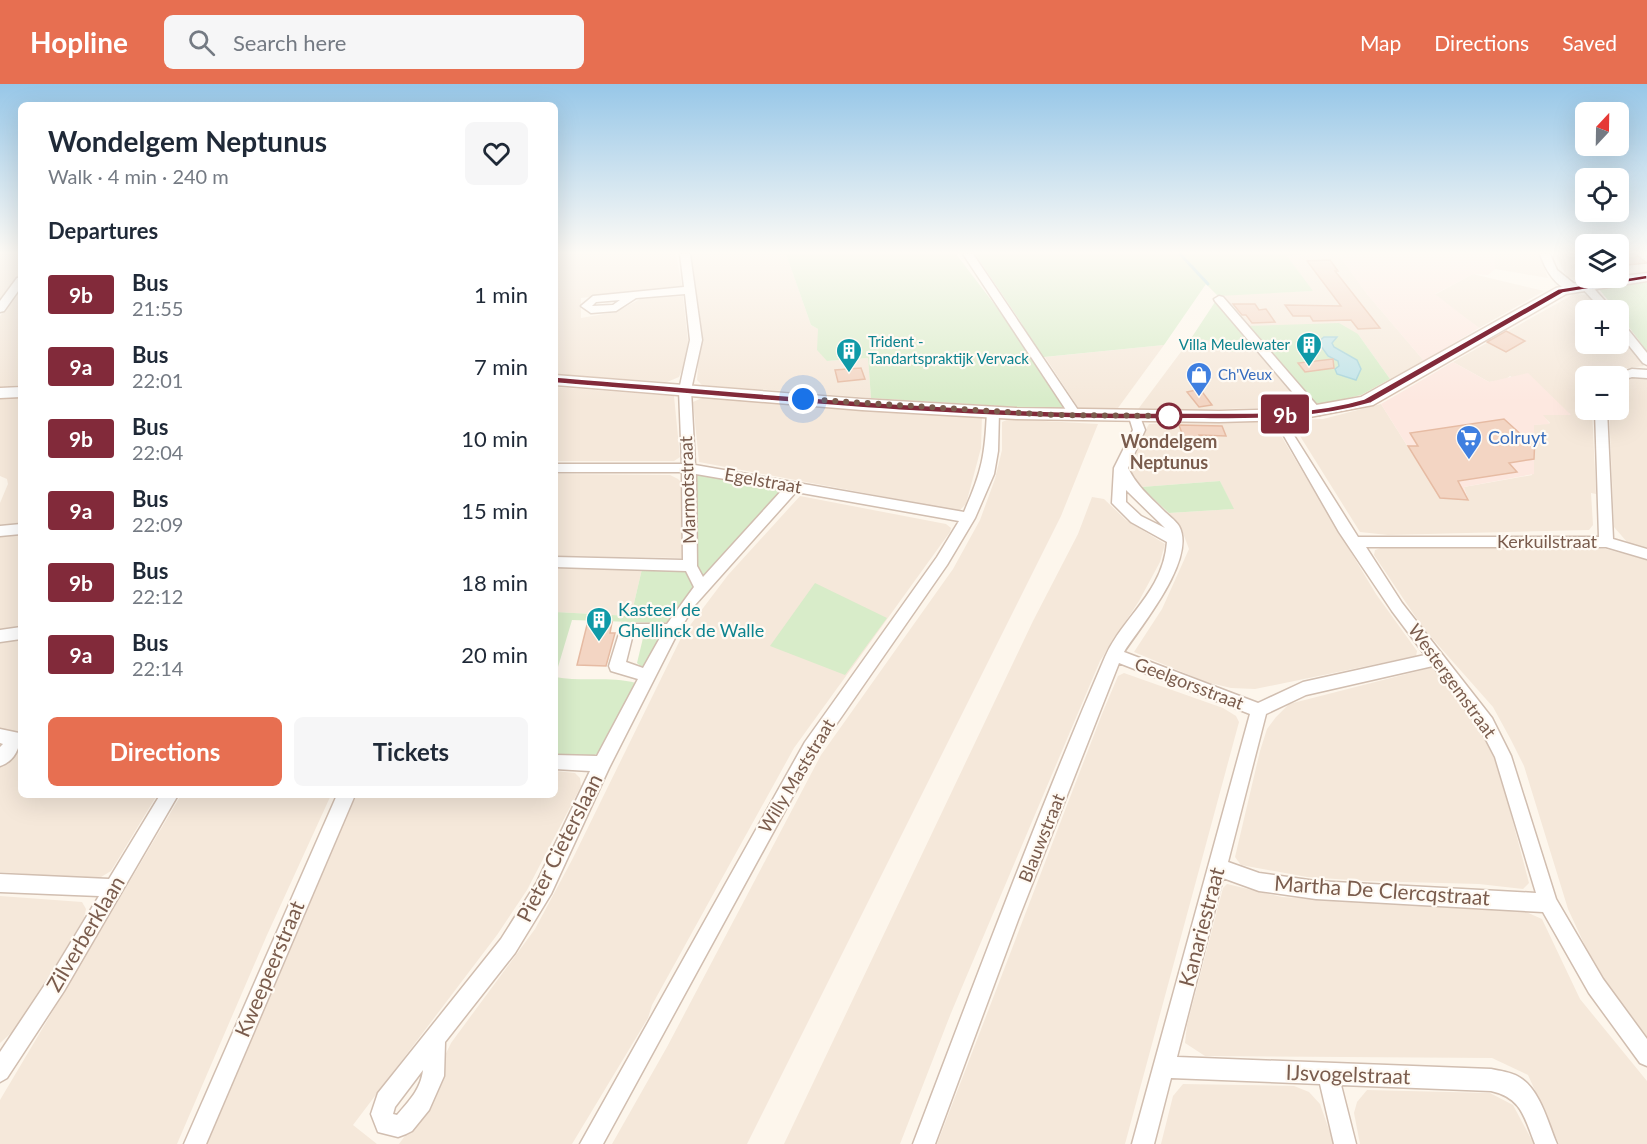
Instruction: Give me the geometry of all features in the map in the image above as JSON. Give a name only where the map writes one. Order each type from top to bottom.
[{"type":"street","name":"Marmotstraat","points":[[692,303],[696,339],[685,390],[690,566],[700,587]]},
{"type":"street","points":[[1001,303],[1076,416]]},
{"type":"street","points":[[1224,303],[1316,412]]},
{"type":"street","points":[[558,380],[1076,416],[1278,415],[1337,410],[1367,401],[1539,303]]},
{"type":"street","points":[[1629,338],[1647,360]]},
{"type":"street","points":[[1629,374],[1647,374]]},
{"type":"street","points":[[0,393],[18,392]]},
{"type":"street","name":"Willy Maststraat","points":[[591,1144],[811,747],[942,561],[968,519],[987,474],[992,451],[993,411]]},
{"type":"street","name":"Westergemstraat","points":[[1278,415],[1287,434],[1344,528],[1397,607],[1486,723],[1503,756],[1548,903],[1596,986],[1647,1056]]},
{"type":"street","points":[[1135,417],[1139,430],[1121,468],[1118,499],[1121,506],[1136,519],[1175,540]]},
{"type":"street","name":"Kerkuilstraat","points":[[1355,542],[1606,542],[1602,420]]},
{"type":"street","name":"Egelstraat","points":[[558,468],[689,468],[968,519]]},
{"type":"street","points":[[1121,468],[1137,494],[1170,524],[1175,540]]},
{"type":"street","name":"Pieter Cieterslaan","points":[[435,1040],[508,946],[544,888],[602,764],[671,630],[700,587],[794,486]]},
{"type":"street","points":[[0,531],[18,529]]},
{"type":"street","name":"Blauwstraat","points":[[924,1144],[1008,920],[1114,655],[1121,640],[1151,603],[1168,565],[1175,540]]},
{"type":"street","points":[[1606,542],[1647,554]]},
{"type":"street","points":[[558,562],[690,566]]},
{"type":"street","points":[[648,676],[617,666],[627,628],[671,630]]},
{"type":"street","points":[[0,636],[18,633]]},
{"type":"street","name":"Geelgorsstraat","points":[[1114,655],[1259,710],[1303,689],[1436,659]]},
{"type":"street","name":"Kanariestraat","points":[[1143,1144],[1259,710]]},
{"type":"street","points":[[0,736],[13,738],[9,748],[0,759]]},
{"type":"street","points":[[558,762],[602,764]]},
{"type":"street","name":"Zilverberklaan","points":[[4,1059],[57,984],[167,798]]},
{"type":"street","name":"Kweepeerstraat","points":[[195,1144],[345,798]]},
{"type":"street","name":"Martha De Clercqstraat","points":[[1217,867],[1259,882],[1316,890],[1548,903]]},
{"type":"street","points":[[0,883],[113,888]]},
{"type":"street","name":"IJsvogelstraat","points":[[1162,1067],[1491,1080],[1514,1085],[1527,1099],[1546,1144]]},
{"type":"street","points":[[1328,1075],[1345,1144]]},
{"type":"shaded area","points":[[10,303],[18,303],[18,385],[0,387],[0,316]]},
{"type":"shaded area","points":[[558,303],[581,303],[581,318],[616,312],[632,303],[684,303],[688,342],[684,365],[679,377],[667,382],[558,374]]},
{"type":"shaded area","points":[[698,303],[803,303],[811,325],[818,329],[827,361],[868,358],[871,398],[702,385],[697,380],[701,325]]},
{"type":"shaded area","points":[[1229,303],[1375,303],[1424,361],[1390,379],[1358,334],[1245,326]]},
{"type":"shaded area","points":[[1375,303],[1447,303],[1479,328],[1424,361]]},
{"type":"shaded area","points":[[1446,303],[1522,303],[1479,328]]},
{"type":"shaded area","points":[[1557,303],[1575,303],[1575,354],[1629,354],[1629,346],[1644,366],[1629,368],[1629,366],[1575,366],[1575,420],[1592,420],[1596,494],[1591,493],[1593,525],[1589,530],[1388,535],[1360,532],[1290,420],[1323,419],[1381,404],[1440,498],[1468,500],[1464,487],[1532,475],[1534,425],[1550,423],[1542,415],[1570,414],[1510,376],[1505,380],[1489,382],[1453,362]]},
{"type":"shaded area","points":[[1192,337],[1219,343],[1230,352],[1259,348],[1304,400],[1257,408],[1136,412]]},
{"type":"shaded area","points":[[1164,345],[1115,412],[1079,409],[1045,357]]},
{"type":"shaded area","points":[[1453,362],[1489,382],[1528,373],[1571,415],[1543,415],[1550,424],[1534,425],[1534,474],[1464,487],[1468,500],[1440,498],[1381,404]]},
{"type":"shaded area","points":[[1634,377],[1647,379],[1647,548],[1628,543],[1614,527],[1609,420],[1629,420],[1629,379]]},
{"type":"shaded area","points":[[558,387],[674,396],[680,457],[674,461],[558,461]]},
{"type":"shaded area","points":[[18,397],[18,523],[0,525],[0,503],[8,484],[7,479],[0,476],[0,399]]},
{"type":"shaded area","points":[[702,398],[982,415],[981,448],[966,504],[960,510],[955,510],[699,462],[693,402]]},
{"type":"shaded area","points":[[1009,419],[1098,424],[1061,516],[747,1144],[612,1144],[667,1047],[821,755],[953,569],[980,520],[995,479],[1002,450],[1002,422]]},
{"type":"shaded area","points":[[1271,419],[1376,594],[1417,651],[1416,656],[1255,689],[1231,688],[1206,682],[1134,652],[1162,609],[1189,549],[1180,525],[1169,513],[1233,509],[1220,481],[1141,487],[1130,478],[1126,469],[1129,460],[1149,424]]},
{"type":"shaded area","points":[[558,474],[670,475],[678,479],[681,482],[685,553],[683,558],[558,556]]},
{"type":"shaded area","points":[[800,496],[946,524],[951,528],[794,748],[652,1005],[648,1018],[572,1144],[399,1144],[431,1100],[439,1068],[451,1043],[535,929],[573,858],[682,636],[728,575]]},
{"type":"shaded area","points":[[1092,497],[1104,499],[1126,520],[1165,544],[1160,562],[1139,601],[1100,661],[951,1013],[900,1144],[784,1144],[1033,621],[1078,534]]},
{"type":"shaded area","points":[[18,535],[18,626],[0,629],[0,537]]},
{"type":"shaded area","points":[[1574,547],[1606,549],[1647,560],[1647,1041],[1593,963],[1568,909],[1524,766],[1493,707],[1423,628],[1374,555],[1375,550],[1381,548]]},
{"type":"shaded area","points":[[558,567],[642,569],[631,616],[558,612]]},
{"type":"shaded area","points":[[18,640],[18,733],[0,732],[0,643]]},
{"type":"shaded area","points":[[1434,668],[1469,710],[1486,739],[1500,773],[1529,883],[1523,889],[1479,884],[1365,881],[1307,877],[1241,865],[1235,857],[1260,751],[1267,729],[1276,717],[1289,704]]},
{"type":"shaded area","points":[[1124,673],[1223,708],[1236,716],[1239,722],[1125,1144],[937,1144],[1102,714],[1118,676]]},
{"type":"shaded area","points":[[18,741],[18,798],[155,798],[111,871],[101,877],[93,879],[0,872],[0,765],[4,765]]},
{"type":"shaded area","points":[[558,771],[575,773],[580,778],[581,786],[527,890],[497,935],[353,1125],[377,1144],[207,1144],[329,849],[355,798],[558,798]]},
{"type":"shaded area","points":[[179,798],[330,798],[267,935],[177,1144],[0,1144],[0,1100]]},
{"type":"shaded area","points":[[1227,884],[1282,897],[1526,912],[1542,919],[1580,999],[1647,1081],[1647,1144],[1559,1144],[1528,1075],[1492,1058],[1205,1056],[1185,1043],[1187,1025],[1223,888]]},
{"type":"shaded area","points":[[0,896],[82,902],[86,909],[84,918],[19,1026],[0,1043]]},
{"type":"shaded area","points":[[1183,1084],[1294,1086],[1309,1092],[1320,1104],[1334,1144],[1161,1144],[1173,1096]]},
{"type":"shaded area","points":[[1367,1090],[1490,1093],[1513,1105],[1534,1144],[1360,1144],[1354,1113],[1357,1102]]},
{"type":"green space","points":[[803,303],[994,303],[1011,326],[1022,324],[1008,303],[1193,303],[1164,345],[1034,358],[1065,410],[871,398],[868,358],[827,361],[817,350],[818,329],[811,325]]},
{"type":"green space","points":[[1214,303],[1221,303],[1258,348],[1230,352],[1219,343],[1192,337]]},
{"type":"green space","points":[[1629,303],[1647,303],[1647,351],[1629,327]]},
{"type":"green space","points":[[1339,323],[1358,334],[1390,379],[1361,395],[1316,406],[1245,326]]},
{"type":"green space","points":[[697,476],[715,476],[778,488],[782,492],[673,621],[662,623],[572,620],[558,667],[558,612],[631,616],[642,569],[692,570]]},
{"type":"green space","points":[[1220,481],[1234,509],[1169,513],[1141,487]]},
{"type":"green space","points":[[815,583],[887,618],[845,675],[770,646]]},
{"type":"green space","points":[[650,632],[665,634],[643,668],[637,663],[643,638]]},
{"type":"green space","points":[[558,677],[636,683],[603,751],[592,756],[558,754]]},
{"type":"water","points":[[1324,337],[1337,337],[1332,343],[1334,347],[1357,360],[1361,369],[1356,380],[1337,374],[1335,369],[1339,366],[1338,361],[1328,356],[1318,342]]},
{"type":"building","points":[[1339,303],[1361,303],[1380,328],[1358,329],[1351,320],[1313,321],[1310,316],[1293,316],[1285,305],[1341,306]]},
{"type":"building","points":[[1233,304],[1255,304],[1259,310],[1266,309],[1275,322],[1252,323]]},
{"type":"building","points":[[1506,331],[1525,341],[1506,352],[1487,342]]},
{"type":"building","points":[[1333,359],[1334,368],[1305,372],[1298,363]]},
{"type":"building","name":"Trident - Tandartspraktijk Vervack","points":[[861,368],[865,379],[838,382],[835,370]]},
{"type":"building","name":"Ch'Veux","points":[[1200,389],[1212,405],[1199,407],[1187,392]]},
{"type":"building","name":"Colruyt","points":[[1504,419],[1525,438],[1535,437],[1534,459],[1509,463],[1517,472],[1458,481],[1468,500],[1440,498],[1408,446],[1418,446],[1410,433]]},
{"type":"building","points":[[1179,425],[1222,426],[1226,436],[1199,435],[1204,446],[1192,446],[1190,439],[1184,439]]},
{"type":"building","name":"Kasteel de Ghellinck de Walle","points":[[588,621],[612,622],[610,633],[615,633],[606,666],[577,665]]},
{"type":"bus line","name":"9b","points":[[558,380],[874,405],[1076,416],[1266,415],[1337,410],[1367,401],[1539,303]]},
{"type":"place","name":"Villa Meulewater","points":[[1309,368]]},
{"type":"place","name":"Trident - Tandartspraktijk Vervack","points":[[849,374]]},
{"type":"place","name":"Ch'Veux","points":[[1199,398]]},
{"type":"place","name":"Wondelgem Neptunus","points":[[1169,416]]},
{"type":"place","name":"Colruyt","points":[[1469,461]]},
{"type":"place","name":"Kasteel de Ghellinck de Walle","points":[[599,643]]},
{"type":"route","points":[[803,399],[1054,415],[1176,416],[1169,416]]}]
